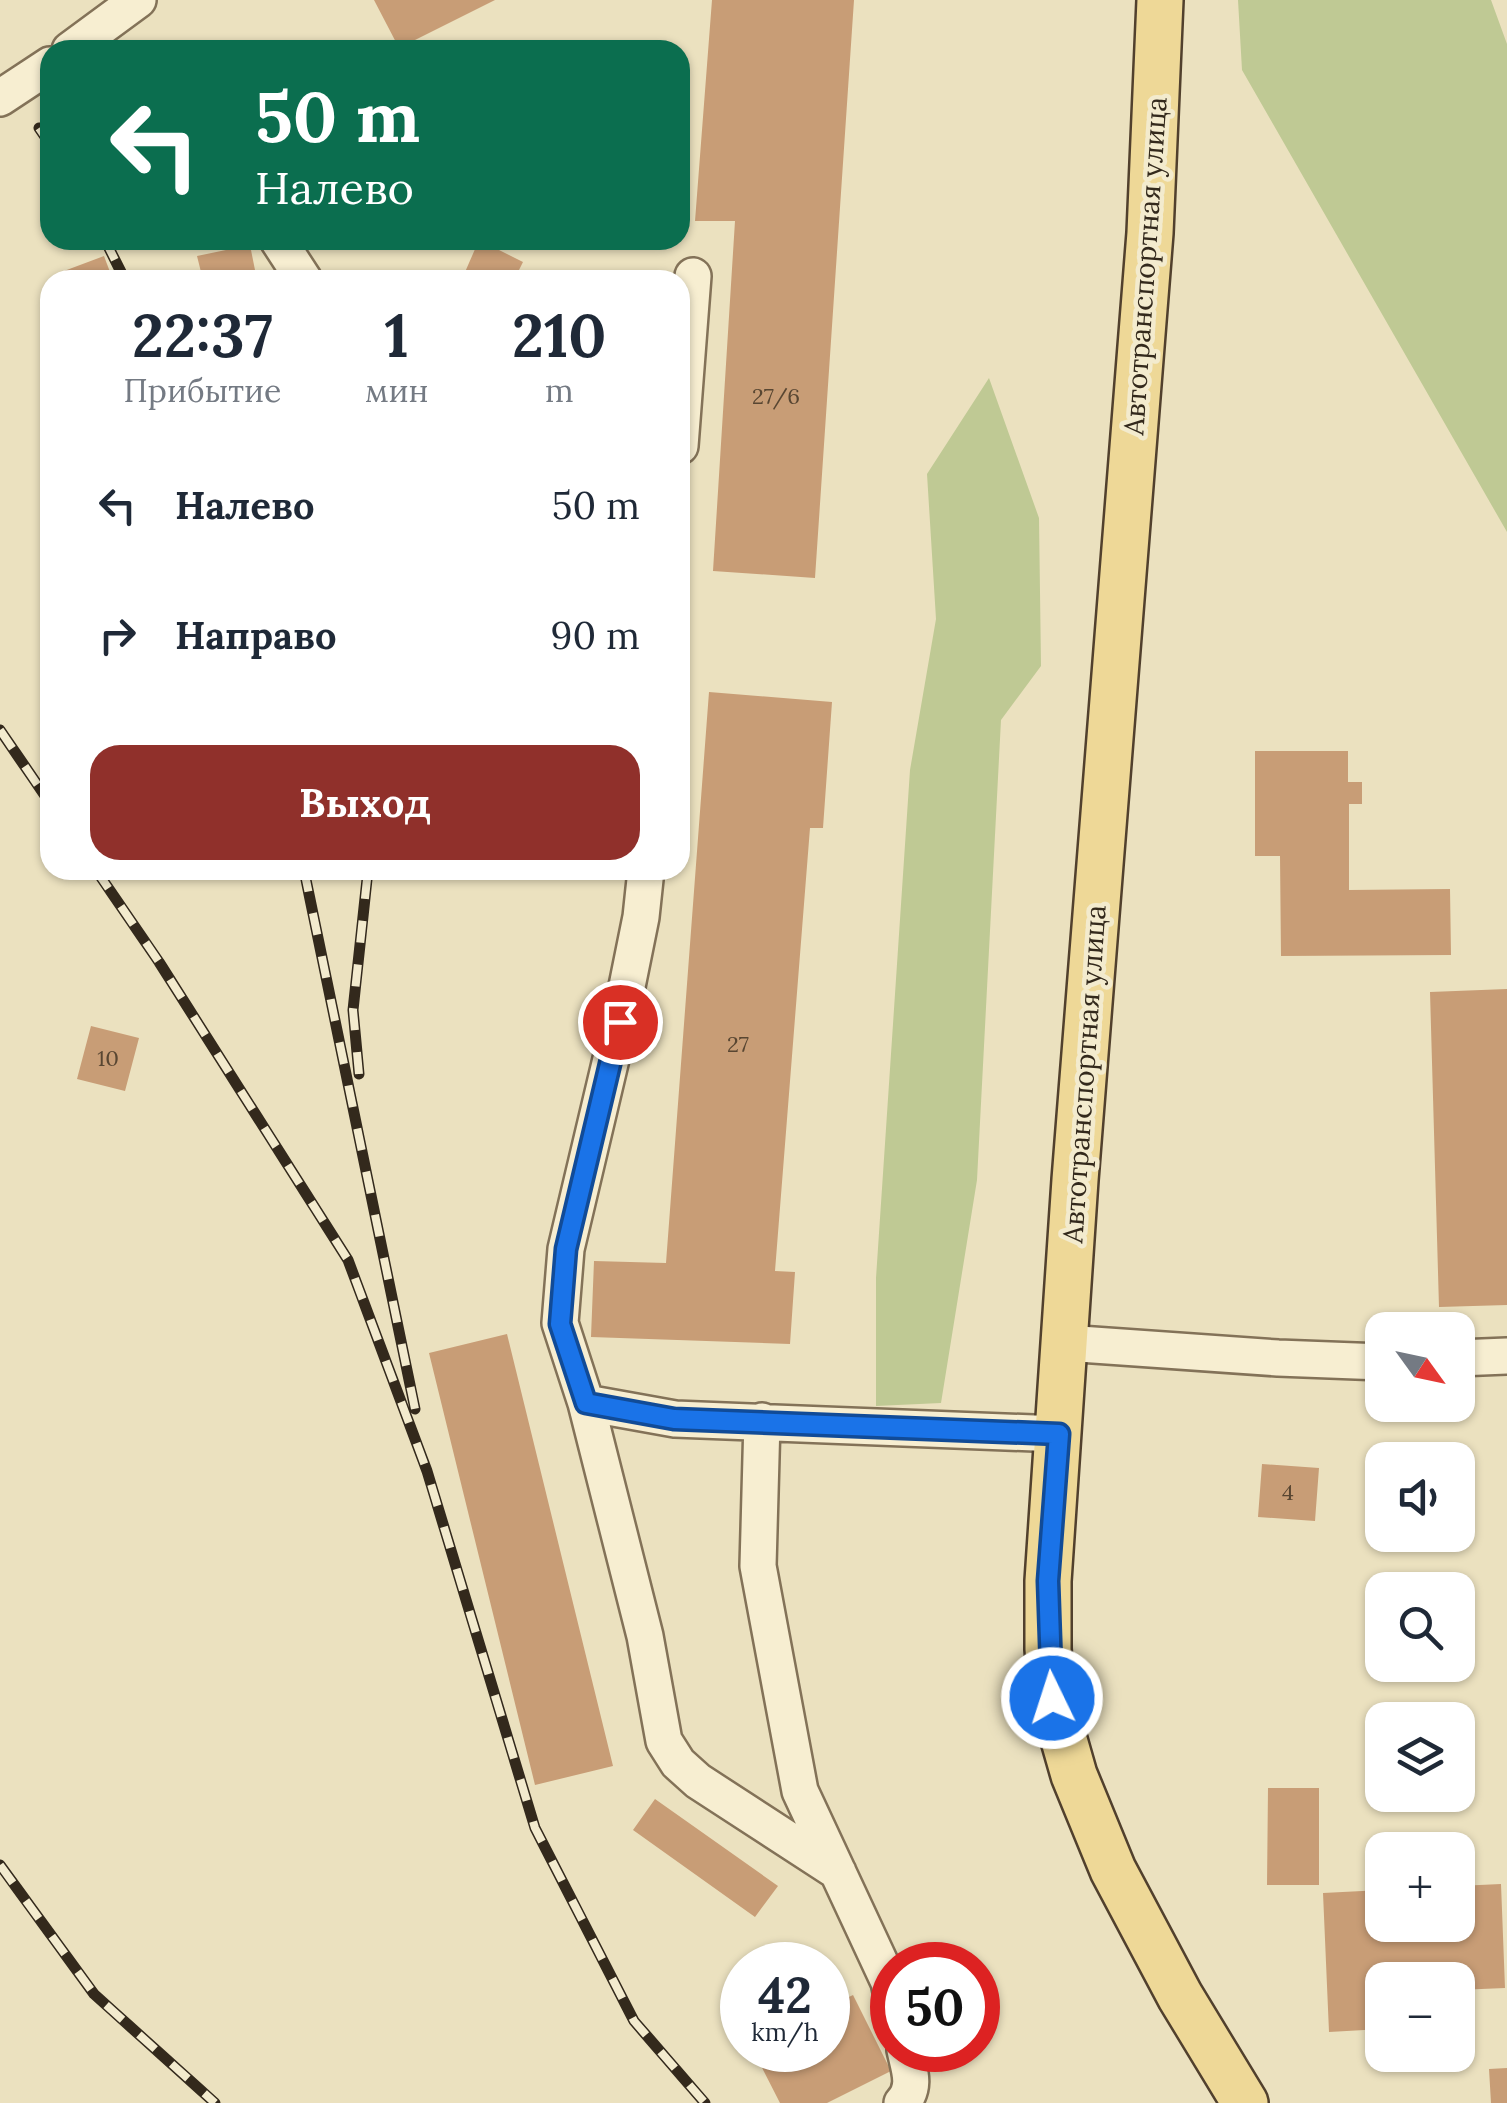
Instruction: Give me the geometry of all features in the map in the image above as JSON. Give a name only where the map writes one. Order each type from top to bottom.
[{"type":"main road","name":"Автотранспортная улица","points":[[1160,0],[1150,233],[1074,1180],[1048,1581],[1048,1649],[1052,1698],[1074,1775],[1120,1885],[1180,1996],[1245,2103]]},
{"type":"lane","points":[[116,37],[138,0]]},
{"type":"lane","points":[[0,98],[40,72]]},
{"type":"lane","points":[[690,315],[693,276]]},
{"type":"lane","points":[[645,880],[620,1022],[566,1249],[560,1324],[586,1403],[646,1636],[664,1741],[678,1764],[698,1781],[838,1872]]},
{"type":"lane","points":[[1065,1344],[1365,1361]]},
{"type":"lane","points":[[1475,1357],[1507,1356]]},
{"type":"lane","points":[[586,1403],[674,1419],[1059,1434]]},
{"type":"lane","points":[[762,1421],[758,1566],[800,1791],[871,1942]]},
{"type":"lane","points":[[902,2103],[908,2096],[910,2072]]},
{"type":"green space","points":[[1238,0],[1491,0],[1507,44],[1507,532],[1242,70]]},
{"type":"green space","points":[[989,378],[1039,518],[1041,666],[1001,720],[977,1180],[941,1403],[876,1406],[876,1278],[910,770],[936,619],[927,474]]},
{"type":"building","points":[[374,0],[495,0],[415,40],[395,40]]},
{"type":"building","points":[[712,0],[854,0],[815,578],[713,571],[735,221],[695,221]]},
{"type":"building","points":[[251,250],[255,270],[200,270],[197,256]]},
{"type":"building","points":[[475,250],[499,250],[523,262],[519,270],[466,270]]},
{"type":"building","points":[[104,256],[109,270],[67,270]]},
{"type":"building","points":[[709,692],[832,702],[823,828],[810,828],[775,1271],[795,1272],[790,1344],[591,1337],[594,1261],[666,1263]]},
{"type":"building","points":[[1255,751],[1348,751],[1348,782],[1362,782],[1362,804],[1349,804],[1349,890],[1450,889],[1451,955],[1281,956],[1280,856],[1255,856]]},
{"type":"building","points":[[1507,989],[1507,1305],[1439,1307],[1430,992]]},
{"type":"building","points":[[91,1026],[139,1038],[125,1091],[77,1079]]},
{"type":"building","points":[[507,1334],[613,1766],[535,1785],[429,1353]]},
{"type":"building","points":[[1262,1464],[1319,1468],[1315,1521],[1258,1517]]},
{"type":"building","points":[[1268,1788],[1319,1788],[1319,1885],[1267,1885]]},
{"type":"building","points":[[655,1799],[778,1886],[755,1917],[633,1830]]},
{"type":"building","points":[[1501,1884],[1505,1988],[1475,1989],[1475,1962],[1365,1962],[1365,2030],[1329,2032],[1323,1893],[1365,1891],[1365,1942],[1475,1942],[1475,1885]]},
{"type":"building","points":[[853,1995],[870,2029],[870,2072],[889,2072],[827,2103],[780,2103],[764,2072],[850,2072]]},
{"type":"building","points":[[1507,2068],[1507,2103],[1491,2103],[1489,2069]]},
{"type":"railway","points":[[110,250],[120,270]]},
{"type":"railway","points":[[0,730],[40,788]]},
{"type":"railway","points":[[103,880],[348,1260],[427,1471],[535,1828],[634,2021],[705,2103]]},
{"type":"railway","points":[[306,880],[415,1409]]},
{"type":"railway","points":[[359,1074],[353,1010],[367,880]]},
{"type":"railway","points":[[0,1865],[94,1994],[215,2103]]},
{"type":"route","points":[[620,1022],[566,1249],[560,1324],[586,1403],[674,1419],[1059,1434],[1048,1581],[1052,1698]]}]
